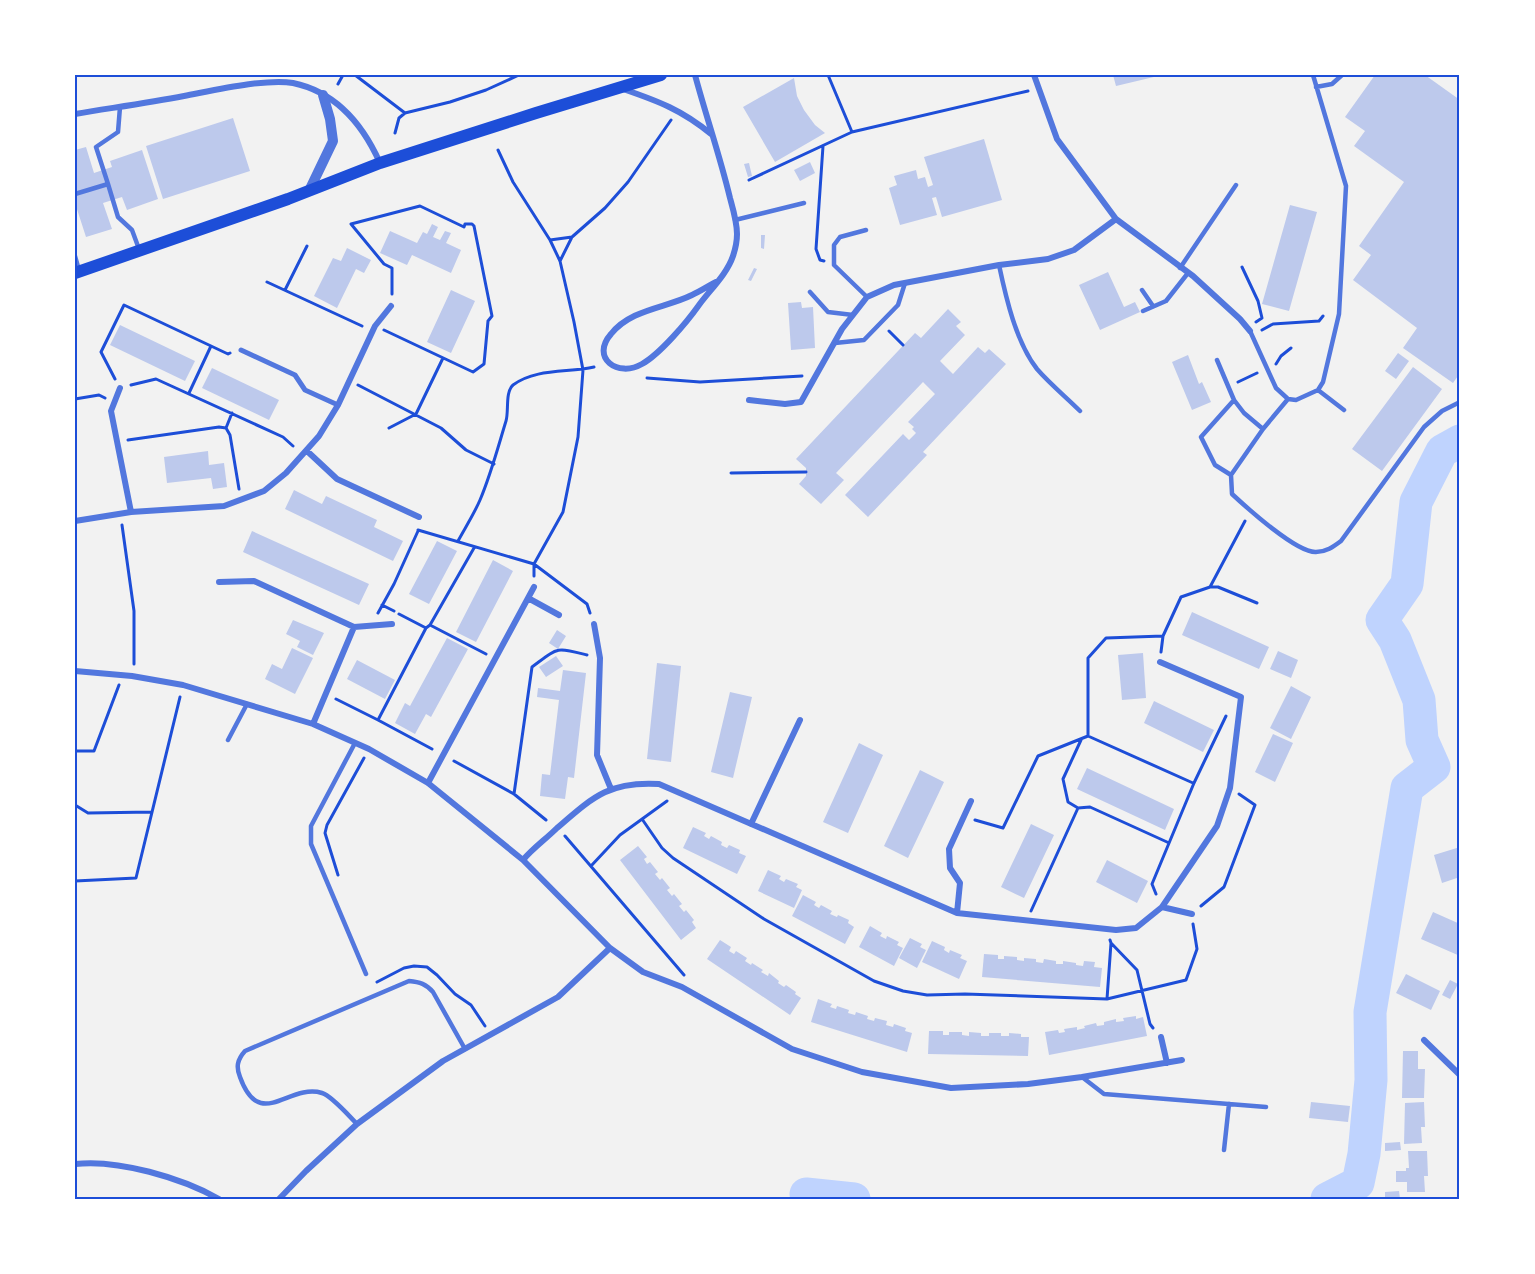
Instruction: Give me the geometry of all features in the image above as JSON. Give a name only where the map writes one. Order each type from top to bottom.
[{"type":"main road","points":[[77,273],[309,191],[380,163],[661,75]]},
{"type":"street","points":[[694,75],[735,220],[737,234],[732,257],[716,282],[683,325],[645,362],[633,369],[621,369],[610,364],[604,355],[604,344],[610,334],[625,321],[648,310],[692,296],[716,282]]},
{"type":"street","points":[[1034,75],[1037,89],[1057,139],[1116,219],[1188,273],[1240,319],[1250,332]]},
{"type":"street","points":[[75,114],[213,90],[272,82],[292,83],[330,98],[352,117],[371,144],[380,163]]},
{"type":"street","points":[[620,88],[653,99],[686,114],[712,135]]},
{"type":"street","points":[[309,191],[333,141],[323,95]]},
{"type":"street","points":[[748,400],[785,404],[801,402],[835,343],[867,297],[894,285],[999,265],[1048,260],[1074,249],[1116,219]]},
{"type":"street","points":[[75,521],[131,512],[224,506],[264,491],[286,473],[320,436],[338,405],[373,328],[391,306]]},
{"type":"street","points":[[241,350],[295,375],[305,390],[338,405]]},
{"type":"street","points":[[120,388],[111,411],[131,512]]},
{"type":"street","points":[[305,453],[337,479],[419,517]]},
{"type":"street","points":[[219,582],[254,581],[354,627],[392,624]]},
{"type":"street","points":[[428,783],[534,587]]},
{"type":"street","points":[[528,598],[560,615]]},
{"type":"street","points":[[594,624],[600,658],[597,755],[611,789]]},
{"type":"street","points":[[313,724],[354,627]]},
{"type":"street","points":[[523,860],[589,801],[611,789],[637,783],[659,784],[957,913],[1109,929],[1136,928],[1162,907],[1217,826],[1230,788],[1241,697],[1160,662]]},
{"type":"street","points":[[75,671],[132,676],[183,685],[313,724],[369,749],[428,783],[523,860],[610,948],[643,972],[682,987],[792,1049],[862,1072],[951,1088],[1028,1084],[1182,1060]]},
{"type":"street","points":[[751,824],[800,720]]},
{"type":"street","points":[[957,913],[960,882],[950,868],[949,849],[971,801]]},
{"type":"street","points":[[1162,907],[1192,914]]},
{"type":"street","points":[[279,1199],[357,1124],[443,1061],[558,997],[610,948]]},
{"type":"street","points":[[1161,1037],[1167,1063]]},
{"type":"street","points":[[1424,1040],[1460,1075]]},
{"type":"street","points":[[1460,1096],[1460,1135]]},
{"type":"street","points":[[75,1164],[104,1164],[168,1177],[219,1199]]},
{"type":"lane","points":[[1250,332],[1276,388],[1288,399],[1296,400],[1318,390],[1323,382],[1339,314],[1347,186],[1313,75]]},
{"type":"lane","points":[[1316,87],[1332,84],[1342,75]]},
{"type":"lane","points":[[120,107],[118,132],[96,147],[118,217],[132,230],[139,251]]},
{"type":"lane","points":[[75,194],[108,184]]},
{"type":"lane","points":[[1180,268],[1236,185]]},
{"type":"lane","points":[[735,220],[804,203]]},
{"type":"lane","points":[[866,230],[840,237],[834,245],[834,265],[867,297]]},
{"type":"lane","points":[[75,256],[77,273]]},
{"type":"lane","points":[[999,265],[1005,295],[1027,353],[1038,370],[1080,411]]},
{"type":"lane","points":[[1143,311],[1166,300],[1188,273]]},
{"type":"lane","points":[[835,343],[864,340],[898,305],[905,283]]},
{"type":"lane","points":[[1143,290],[1154,306]]},
{"type":"lane","points":[[810,292],[828,312],[853,315]]},
{"type":"lane","points":[[1217,360],[1234,400],[1244,413],[1263,429]]},
{"type":"lane","points":[[1318,390],[1344,410]]},
{"type":"lane","points":[[1288,399],[1263,429],[1231,476],[1232,494],[1251,512],[1299,547],[1314,553],[1328,550],[1341,541],[1424,427],[1442,411],[1460,402]]},
{"type":"lane","points":[[1231,476],[1215,465],[1201,438],[1234,400]]},
{"type":"lane","points":[[228,740],[247,704]]},
{"type":"lane","points":[[356,743],[311,826],[311,844],[366,974]]},
{"type":"lane","points":[[357,1124],[326,1093],[310,1090],[276,1103],[263,1104],[253,1100],[239,1075],[237,1065],[240,1057],[245,1052],[409,981],[427,985],[433,992],[465,1049]]},
{"type":"lane","points":[[1082,1077],[1104,1094],[1266,1107]]},
{"type":"lane","points":[[1224,1150],[1228,1104]]},
{"type":"path","points":[[338,84],[343,75]]},
{"type":"path","points":[[355,75],[405,113]]},
{"type":"path","points":[[396,133],[399,118],[405,113],[486,90],[519,75]]},
{"type":"path","points":[[828,75],[852,132]]},
{"type":"path","points":[[748,180],[852,132],[1037,89]]},
{"type":"path","points":[[560,261],[572,237],[605,208],[628,182],[672,119]]},
{"type":"path","points":[[823,146],[816,249],[820,260],[834,265]]},
{"type":"path","points":[[498,150],[513,182],[550,240],[560,261],[583,370],[578,437],[563,512],[534,564]]},
{"type":"path","points":[[267,282],[473,372],[484,364],[488,321],[492,316],[474,226],[465,224],[464,227],[420,206],[351,224],[384,264],[392,268],[391,306]]},
{"type":"path","points":[[550,240],[572,237]]},
{"type":"path","points":[[285,290],[307,246]]},
{"type":"path","points":[[1242,267],[1258,301],[1262,318],[1250,332]]},
{"type":"path","points":[[241,350],[228,354],[124,305],[101,352],[120,388],[156,379],[283,437],[305,453]]},
{"type":"path","points":[[1250,332],[1273,324],[1319,321],[1323,316]]},
{"type":"path","points":[[881,324],[903,345]]},
{"type":"path","points":[[188,393],[211,346]]},
{"type":"path","points":[[388,428],[416,414],[443,358]]},
{"type":"path","points":[[458,541],[479,503],[494,464],[508,414],[509,393],[512,386],[556,370],[583,370],[594,367]]},
{"type":"path","points":[[647,378],[700,382],[816,375]]},
{"type":"path","points":[[349,381],[441,428],[466,450],[494,464]]},
{"type":"path","points":[[75,399],[99,395],[115,401]]},
{"type":"path","points":[[226,428],[232,413]]},
{"type":"path","points":[[117,441],[219,427],[226,428]]},
{"type":"path","points":[[226,428],[230,435],[241,499]]},
{"type":"path","points":[[731,473],[806,472]]},
{"type":"path","points":[[1210,587],[1251,512]]},
{"type":"path","points":[[120,514],[134,611],[135,656],[132,676]]},
{"type":"path","points":[[372,626],[418,530],[419,517]]},
{"type":"path","points":[[418,530],[534,564],[587,604]]},
{"type":"path","points":[[378,720],[428,626],[474,548]]},
{"type":"path","points":[[1160,662],[1163,636],[1181,597],[1218,586],[1257,603]]},
{"type":"path","points":[[382,605],[495,659]]},
{"type":"path","points":[[1088,736],[1088,658],[1106,638],[1163,636]]},
{"type":"path","points":[[514,794],[532,667],[555,650],[562,649],[600,658]]},
{"type":"path","points":[[75,751],[94,751],[123,675]]},
{"type":"path","points":[[75,881],[136,878],[183,685]]},
{"type":"path","points":[[325,693],[514,794],[557,829],[591,866],[675,962],[700,998]]},
{"type":"path","points":[[1162,907],[1152,884],[1223,720],[1241,697]]},
{"type":"path","points":[[964,818],[1003,828],[1038,756],[1088,736]]},
{"type":"path","points":[[1088,736],[1194,783]]},
{"type":"path","points":[[1082,739],[1063,779],[1068,802],[1078,808],[1090,807],[1168,843]]},
{"type":"path","points":[[340,882],[325,833],[327,825],[369,749]]},
{"type":"path","points":[[642,819],[662,848],[673,858],[764,919],[874,981],[903,991],[927,995],[966,994],[1107,999],[1186,980],[1197,950],[1192,914],[1224,887],[1255,805],[1230,788]]},
{"type":"path","points":[[591,866],[620,835],[676,792]]},
{"type":"path","points":[[75,805],[88,813],[152,812]]},
{"type":"path","points":[[1027,921],[1078,808]]},
{"type":"path","points":[[1107,999],[1111,943],[1109,929]]},
{"type":"path","points":[[1111,943],[1137,970],[1150,1024]]},
{"type":"building","points":[[1113,75],[1158,75],[1158,76],[1116,86]]},
{"type":"building","points":[[1375,75],[1425,75],[1460,100],[1460,373],[1453,383],[1403,348],[1417,328],[1353,280],[1371,255],[1359,246],[1404,182],[1354,146],[1365,131],[1345,117]]},
{"type":"building","points":[[794,78],[797,96],[804,110],[815,125],[825,133],[775,162],[743,107]]},
{"type":"building","points":[[233,118],[250,171],[163,199],[146,146]]},
{"type":"building","points":[[984,139],[1002,200],[942,217],[936,197],[932,198],[937,215],[900,225],[889,188],[897,185],[894,176],[916,170],[918,179],[925,177],[928,187],[933,185],[924,157]]},
{"type":"building","points":[[86,147],[94,173],[112,167],[110,161],[142,150],[158,199],[127,210],[122,197],[103,203],[112,229],[86,237],[75,203],[75,150]]},
{"type":"building","points":[[810,162],[815,173],[800,181],[794,170]]},
{"type":"building","points":[[749,163],[752,176],[748,177],[744,164]]},
{"type":"building","points":[[1290,205],[1317,212],[1289,311],[1262,304]]},
{"type":"building","points":[[432,224],[438,227],[433,237],[440,240],[445,231],[451,233],[446,243],[461,250],[451,273],[412,255],[407,265],[380,253],[390,231],[417,243],[423,232],[427,234]]},
{"type":"building","points":[[761,235],[765,235],[764,249],[761,248]]},
{"type":"building","points":[[347,248],[371,260],[364,273],[356,269],[337,308],[314,296],[333,258],[341,261]]},
{"type":"building","points":[[754,268],[757,269],[751,281],[748,280]]},
{"type":"building","points":[[1108,272],[1124,307],[1135,302],[1140,312],[1100,330],[1079,285]]},
{"type":"building","points":[[451,290],[475,301],[451,353],[427,342]]},
{"type":"building","points":[[801,302],[802,308],[813,307],[815,348],[791,350],[788,303]]},
{"type":"building","points":[[948,309],[961,322],[956,326],[965,335],[940,361],[953,374],[978,347],[985,353],[989,349],[1006,364],[923,452],[927,455],[868,517],[845,495],[903,434],[909,440],[916,433],[912,429],[914,427],[908,422],[935,394],[923,382],[836,473],[844,480],[821,504],[799,484],[806,476],[806,468],[796,459],[915,333],[921,338]]},
{"type":"building","points":[[120,325],[195,361],[185,381],[110,345]]},
{"type":"building","points":[[1398,353],[1409,361],[1396,379],[1385,371]]},
{"type":"building","points":[[1188,355],[1199,384],[1202,382],[1211,402],[1192,410],[1172,362]]},
{"type":"building","points":[[1413,367],[1442,389],[1382,471],[1352,449]]},
{"type":"building","points":[[212,368],[279,400],[269,420],[202,388]]},
{"type":"building","points":[[208,451],[209,465],[224,463],[227,487],[213,489],[211,478],[167,483],[164,457]]},
{"type":"building","points":[[294,490],[322,504],[326,496],[377,520],[374,527],[403,541],[393,561],[285,509]]},
{"type":"building","points":[[252,531],[369,584],[359,605],[243,552]]},
{"type":"building","points":[[437,541],[457,551],[429,604],[409,594]]},
{"type":"building","points":[[493,560],[513,571],[476,642],[456,632]]},
{"type":"building","points":[[1192,612],[1269,647],[1259,669],[1182,635]]},
{"type":"building","points":[[293,620],[324,633],[313,655],[297,647],[300,641],[286,634]]},
{"type":"building","points":[[557,630],[566,636],[558,649],[549,643]]},
{"type":"building","points":[[447,638],[468,649],[431,717],[426,714],[415,734],[395,723],[405,703],[410,706]]},
{"type":"building","points":[[292,648],[313,658],[295,694],[265,679],[272,664],[282,669]]},
{"type":"building","points":[[1278,651],[1298,660],[1291,678],[1270,669]]},
{"type":"building","points":[[1143,653],[1146,698],[1122,700],[1118,655]]},
{"type":"building","points":[[556,656],[563,666],[546,677],[539,667]]},
{"type":"building","points":[[357,660],[395,680],[385,699],[347,679]]},
{"type":"building","points":[[657,663],[681,666],[671,762],[647,759]]},
{"type":"building","points":[[563,670],[586,673],[574,778],[568,777],[565,799],[540,796],[542,774],[550,775],[559,700],[537,697],[538,688],[560,691]]},
{"type":"building","points":[[1291,686],[1311,697],[1291,739],[1270,728]]},
{"type":"building","points":[[730,692],[752,697],[733,778],[711,772]]},
{"type":"building","points":[[1154,701],[1214,730],[1203,752],[1144,723]]},
{"type":"building","points":[[1273,734],[1293,743],[1275,782],[1255,772]]},
{"type":"building","points":[[859,743],[883,755],[848,833],[823,822]]},
{"type":"building","points":[[1087,768],[1174,809],[1165,830],[1077,789]]},
{"type":"building","points":[[920,770],[944,782],[908,858],[884,846]]},
{"type":"building","points":[[1031,824],[1054,835],[1024,898],[1001,887]]},
{"type":"building","points":[[693,827],[706,833],[704,836],[709,839],[711,836],[722,842],[721,845],[727,848],[729,845],[746,856],[737,874],[683,848]]},
{"type":"building","points":[[638,846],[647,857],[644,859],[647,864],[650,862],[658,872],[655,874],[660,880],[662,878],[670,888],[667,890],[672,896],[674,894],[682,904],[679,906],[684,912],[686,910],[694,920],[692,922],[696,928],[681,940],[620,860]]},
{"type":"building","points":[[1460,847],[1460,877],[1442,883],[1434,855]]},
{"type":"building","points":[[1107,860],[1148,881],[1137,903],[1096,882]]},
{"type":"building","points":[[768,870],[781,876],[779,879],[784,882],[786,879],[798,884],[796,887],[802,890],[794,908],[758,891]]},
{"type":"building","points":[[803,895],[816,902],[814,905],[819,908],[821,905],[832,911],[830,914],[849,920],[848,923],[854,927],[845,944],[792,916]]},
{"type":"building","points":[[1433,912],[1460,924],[1460,956],[1421,939]]},
{"type":"building","points":[[870,926],[882,933],[880,936],[886,939],[887,936],[899,942],[897,945],[903,948],[894,966],[859,947]]},
{"type":"building","points":[[910,938],[922,944],[920,947],[926,950],[917,968],[899,958]]},
{"type":"building","points":[[720,940],[731,947],[729,951],[734,954],[736,951],[747,958],[745,961],[763,970],[761,972],[768,976],[769,973],[779,981],[778,983],[796,992],[795,994],[801,998],[790,1015],[707,959]]},
{"type":"building","points":[[932,941],[945,947],[944,950],[949,953],[950,950],[962,955],[960,958],[967,961],[959,979],[922,962]]},
{"type":"building","points":[[984,954],[998,955],[998,959],[1004,959],[1004,956],[1017,957],[1017,960],[1036,959],[1036,962],[1043,963],[1044,959],[1056,961],[1056,964],[1063,964],[1063,961],[1083,966],[1084,961],[1095,962],[1094,967],[1102,968],[1100,987],[982,977]]},
{"type":"building","points":[[1406,974],[1440,991],[1431,1010],[1396,993]]},
{"type":"building","points":[[1450,980],[1458,984],[1450,999],[1442,995]]},
{"type":"building","points":[[818,999],[832,1004],[830,1007],[836,1009],[837,1006],[849,1010],[848,1013],[855,1015],[856,1012],[868,1016],[867,1019],[874,1021],[875,1018],[887,1021],[886,1025],[893,1027],[894,1024],[906,1028],[905,1031],[912,1033],[907,1052],[811,1022]]},
{"type":"building","points":[[1136,1016],[1136,1019],[1143,1017],[1147,1036],[1049,1055],[1045,1032],[1058,1030],[1059,1033],[1065,1032],[1064,1029],[1077,1027],[1077,1030],[1096,1023],[1097,1026],[1104,1025],[1104,1022],[1116,1019],[1116,1022],[1124,1021],[1123,1018]]},
{"type":"building","points":[[929,1031],[943,1031],[943,1035],[949,1035],[949,1032],[962,1032],[962,1035],[969,1036],[969,1032],[981,1033],[981,1036],[989,1036],[989,1033],[1001,1033],[1001,1036],[1009,1036],[1009,1033],[1021,1034],[1021,1037],[1029,1037],[1028,1056],[928,1054]]},
{"type":"building","points":[[1403,1051],[1418,1051],[1418,1069],[1425,1069],[1424,1098],[1402,1098]]},
{"type":"building","points":[[1311,1102],[1350,1106],[1348,1122],[1309,1118]]},
{"type":"building","points":[[1424,1102],[1425,1127],[1421,1127],[1422,1143],[1404,1144],[1405,1103]]},
{"type":"building","points":[[1400,1142],[1401,1150],[1385,1151],[1385,1143]]},
{"type":"building","points":[[1408,1151],[1427,1151],[1428,1176],[1424,1176],[1425,1192],[1407,1192],[1407,1182],[1396,1182],[1396,1171],[1406,1171],[1406,1168],[1409,1168]]},
{"type":"building","points":[[1399,1191],[1400,1199],[1385,1199],[1385,1192]]},
{"type":"waterway","points":[[1327,1199],[1358,1183],[1364,1154],[1371,1080],[1370,1012],[1407,788],[1434,767],[1422,740],[1419,700],[1395,640],[1382,620],[1407,584],[1416,502],[1442,451],[1460,441]]},
{"type":"waterway","points":[[806,1194],[854,1199]]}]
